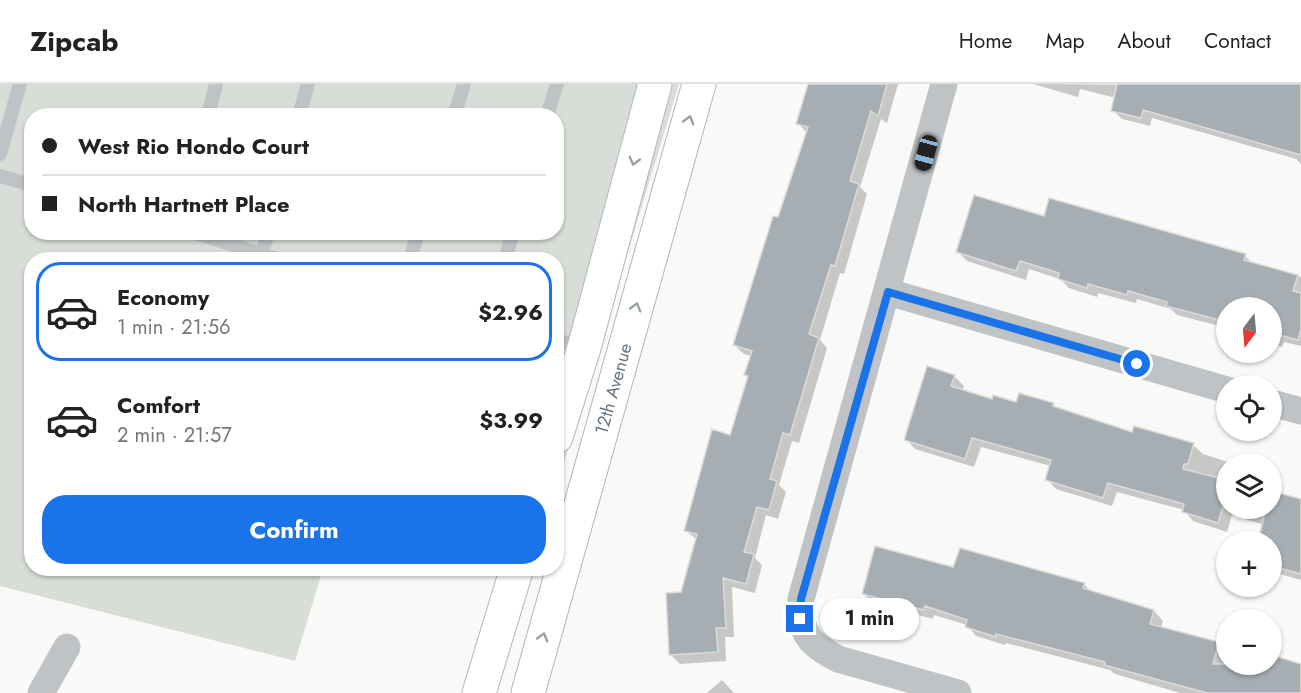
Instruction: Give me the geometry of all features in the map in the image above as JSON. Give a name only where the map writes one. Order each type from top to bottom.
[{"type":"main road","points":[[564,384],[570,344],[655,84]]},
{"type":"main road","name":"12th Avenue","points":[[564,565],[699,84]]},
{"type":"main road","points":[[479,693],[515,576]]},
{"type":"main road","name":"12th Avenue","points":[[528,693],[561,576]]},
{"type":"street","points":[[944,84],[801,599],[800,619],[806,636],[820,650],[838,659],[958,693]]},
{"type":"street","points":[[888,292],[1216,387]]},
{"type":"street","points":[[1282,406],[1301,411]]},
{"type":"street","points":[[41,693],[67,647]]},
{"type":"lane","points":[[0,154],[20,84]]},
{"type":"lane","points":[[209,108],[216,84]]},
{"type":"lane","points":[[301,108],[308,84]]},
{"type":"lane","points":[[456,108],[464,84]]},
{"type":"lane","points":[[550,108],[557,84]]},
{"type":"lane","points":[[0,176],[24,183]]},
{"type":"lane","points":[[218,240],[256,252]]},
{"type":"shaded area","points":[[0,84],[679,84],[564,462],[564,252],[24,252],[24,576],[321,576],[295,661],[0,586]]},
{"type":"building","points":[[808,84],[887,84],[878,116],[871,111],[850,181],[859,184],[835,266],[831,265],[809,334],[819,338],[790,435],[783,433],[770,479],[777,481],[769,510],[757,507],[744,552],[754,554],[746,584],[723,578],[726,628],[716,628],[718,652],[669,655],[666,593],[681,592],[697,534],[684,531],[712,429],[730,435],[748,376],[744,375],[752,351],[733,345],[773,216],[778,217],[808,127],[796,124]]},
{"type":"building","points":[[1117,84],[1301,84],[1301,155],[1143,110],[1141,118],[1111,111]]},
{"type":"building","points":[[974,195],[1044,216],[1049,198],[1246,254],[1244,260],[1298,275],[1293,291],[1301,293],[1301,329],[1298,340],[1282,336],[1282,297],[1216,297],[1216,319],[1166,306],[1167,302],[1128,291],[1127,295],[1088,284],[1087,288],[1058,279],[1059,273],[1020,261],[1016,271],[956,252]]},
{"type":"building","points":[[927,366],[955,375],[951,386],[992,399],[993,395],[1016,402],[1019,393],[1054,403],[1053,406],[1132,432],[1134,426],[1194,443],[1188,464],[1184,464],[1183,469],[1216,477],[1216,519],[1219,519],[1218,523],[1182,512],[1184,504],[1108,483],[1103,498],[1045,480],[1051,460],[972,438],[965,459],[904,440]]},
{"type":"building","points":[[1282,494],[1301,499],[1301,574],[1282,569],[1282,531],[1261,531],[1263,519],[1282,519]]},
{"type":"building","points":[[875,546],[953,567],[960,548],[1085,583],[1083,588],[1154,610],[1150,624],[1216,641],[1213,664],[1216,664],[1216,675],[1282,675],[1282,658],[1301,664],[1301,693],[1207,693],[1104,665],[1105,662],[996,634],[996,637],[965,627],[967,620],[925,606],[924,610],[862,594]]},
{"type":"route","points":[[800,619],[801,599],[888,292],[1137,364]]}]
